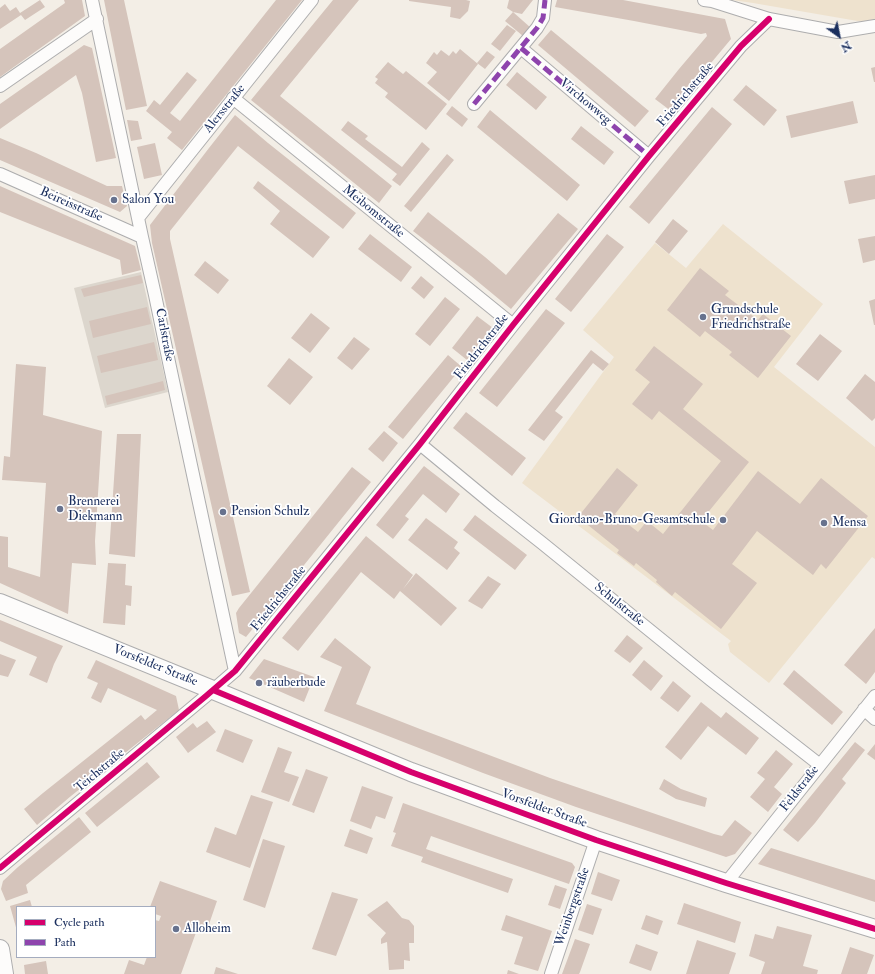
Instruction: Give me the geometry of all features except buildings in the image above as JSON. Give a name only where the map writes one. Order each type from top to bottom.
[{"type":"main road","name":"Vorsfelder Straße","points":[[0,603],[411,772],[596,840],[726,883],[875,929]]},
{"type":"main road","points":[[0,949],[4,974]]},
{"type":"street","name":"Carlstraße","points":[[92,0],[236,670]]},
{"type":"street","name":"Alersstraße","points":[[138,218],[312,0]]},
{"type":"street","points":[[474,104],[537,28],[543,18],[545,0]]},
{"type":"street","points":[[704,0],[712,1],[769,19],[838,32],[875,26]]},
{"type":"street","points":[[0,86],[96,19]]},
{"type":"street","name":"Friedrichstraße","points":[[213,690],[236,670],[420,444],[512,325],[649,156],[742,46],[769,19]]},
{"type":"street","name":"Virchowweg","points":[[521,48],[649,156]]},
{"type":"street","name":"Meibomstraße","points":[[233,98],[512,325]]},
{"type":"street","name":"Beireisstraße","points":[[0,174],[142,236]]},
{"type":"street","name":"Schulstraße","points":[[420,444],[711,680],[820,765]]},
{"type":"street","name":"Teichstraße","points":[[0,868],[213,690]]},
{"type":"street","name":"Feldstraße","points":[[726,883],[875,696]]},
{"type":"street","points":[[864,710],[875,718]]},
{"type":"street","name":"Weinbergstraße","points":[[551,974],[596,840]]},
{"type":"shaded area","points":[[732,0],[875,0],[875,24],[753,3]]},
{"type":"shaded area","name":"Giordano-Bruno-Gesamtschule","points":[[723,224],[823,304],[774,367],[875,447],[875,559],[872,557],[769,683],[730,652],[728,644],[731,641],[522,483],[614,357],[583,330],[655,243],[686,268]]},
{"type":"shaded area","points":[[141,272],[168,392],[105,408],[74,288]]},
{"type":"marked path","points":[[474,104],[537,28],[543,18],[545,0]]},
{"type":"marked path","points":[[521,48],[649,156]]},
{"type":"cycle path","points":[[0,868],[235,671],[420,444],[513,325],[649,156],[741,46],[769,19]]},
{"type":"cycle path","points":[[213,690],[411,772],[596,840],[726,883],[875,929]]},
{"type":"place","name":"Salon You","points":[[114,200]]},
{"type":"place","name":"Grundschule Friedrichstraße","points":[[703,317]]},
{"type":"place","name":"Brennerei Diekmann","points":[[60,509]]},
{"type":"place","name":"Pension Schulz","points":[[223,512]]},
{"type":"place","name":"Giordano-Bruno-Gesamtschule","points":[[723,520]]},
{"type":"place","name":"Mensa","points":[[824,523]]},
{"type":"place","name":"räuberbude","points":[[259,683]]},
{"type":"place","name":"Alloheim","points":[[176,929]]}]
